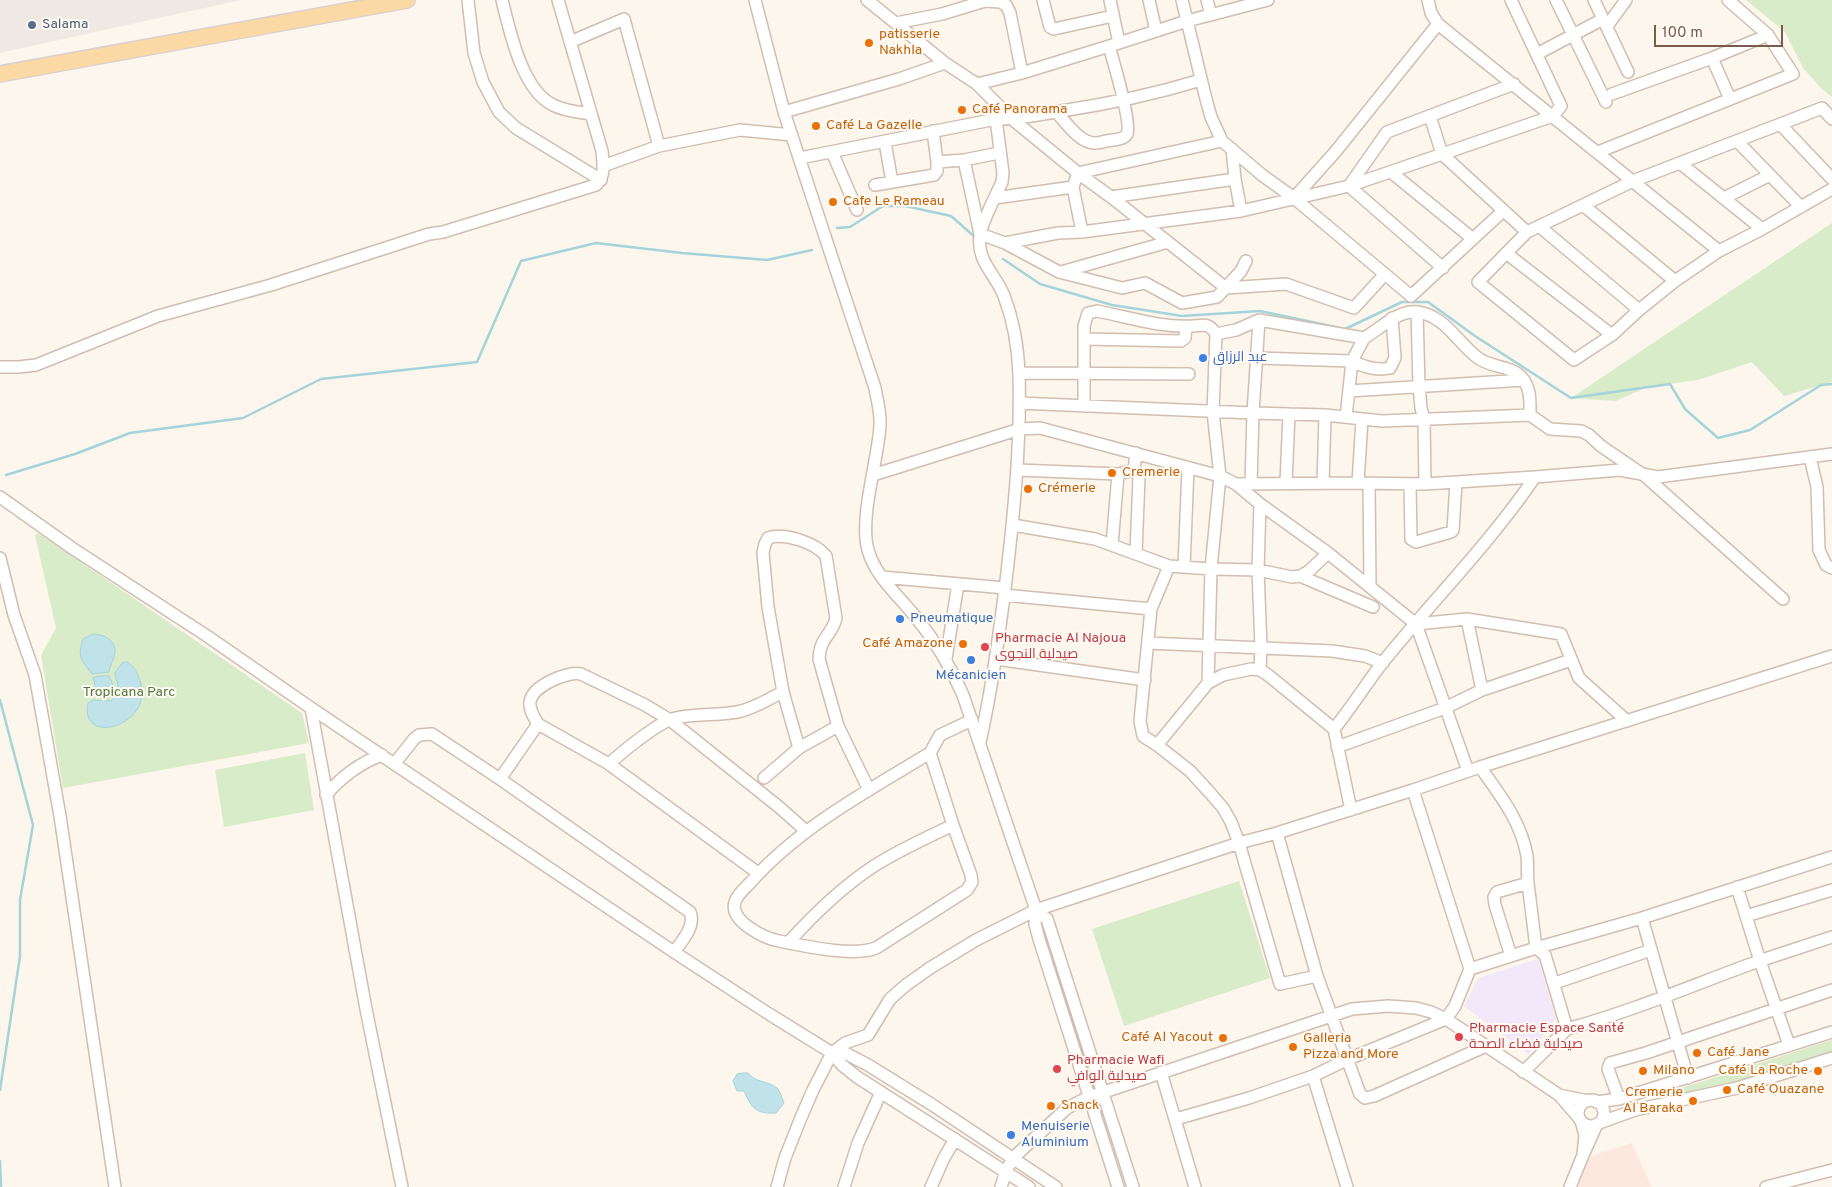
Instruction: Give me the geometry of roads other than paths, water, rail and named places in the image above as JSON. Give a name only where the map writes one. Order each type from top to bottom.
[{"type":"main road","points":[[0,64],[351,0]]},
{"type":"main road","points":[[0,74],[406,0]]},
{"type":"street","points":[[468,0],[474,53],[483,82],[499,112],[516,128],[601,180]]},
{"type":"street","points":[[502,0],[520,63],[530,83],[542,98],[554,106],[591,114]]},
{"type":"street","points":[[0,367],[36,365],[158,316],[272,285],[429,234],[443,232],[589,188],[601,180],[604,171],[602,151],[558,0]]},
{"type":"street","points":[[768,0],[756,3],[784,112],[875,388],[880,425],[867,510],[866,533],[868,550],[882,577],[923,626],[952,668],[980,742],[1036,910],[1035,924],[1039,940],[1118,1187]]},
{"type":"street","points":[[1043,0],[1050,27],[1054,29],[1113,16]]},
{"type":"street","points":[[1056,112],[1076,134],[1085,141],[1094,144],[1123,138],[1127,134],[1128,128],[1114,45],[1113,16],[1110,0]]},
{"type":"street","points":[[1149,0],[1156,31]]},
{"type":"street","points":[[1182,0],[1211,117],[1222,141],[1278,188],[1294,198],[1411,296],[1503,210]]},
{"type":"street","points":[[1207,0],[1211,14]]},
{"type":"street","points":[[977,84],[1022,73],[1114,45],[1187,20],[1268,0]]},
{"type":"street","points":[[1428,0],[1431,13],[1438,24],[1719,251]]},
{"type":"street","points":[[1005,242],[1058,233],[1082,232],[1241,211],[1348,186],[1553,116],[1561,106],[1512,0]]},
{"type":"street","points":[[1556,0],[1573,35],[1609,98],[1768,35]]},
{"type":"street","points":[[1594,0],[1628,72]]},
{"type":"street","points":[[1537,54],[1573,35],[1605,23],[1626,0]]},
{"type":"street","points":[[1598,152],[1793,74],[1768,35],[1728,0]]},
{"type":"street","points":[[896,23],[942,14],[985,1],[1000,2],[1006,5],[1010,13],[1022,73]]},
{"type":"street","points":[[871,2],[945,63],[977,84],[1012,119],[1078,174],[1111,196],[1226,288],[1286,284],[1354,308],[1385,274]]},
{"type":"street","points":[[570,42],[624,19],[659,146]]},
{"type":"street","points":[[1294,198],[1336,151],[1438,24]]},
{"type":"street","points":[[1712,58],[1730,99]]},
{"type":"street","points":[[784,112],[882,84],[945,63]]},
{"type":"street","points":[[800,158],[996,119],[1012,119],[1123,100],[1161,92],[1201,80]]},
{"type":"street","points":[[1348,186],[1387,132],[1514,84]]},
{"type":"street","points":[[1832,119],[1822,108],[1633,181],[1527,232],[1478,282],[1574,360],[1612,335],[1639,310],[1719,251],[1832,189]]},
{"type":"street","points":[[1430,116],[1442,154],[1527,232]]},
{"type":"street","points":[[980,234],[1002,182],[1003,173],[996,119]]},
{"type":"street","points":[[1780,124],[1832,179]]},
{"type":"street","points":[[603,166],[659,146],[740,130],[792,135]]},
{"type":"street","points":[[875,185],[934,175],[937,172],[937,162],[933,131]]},
{"type":"street","points":[[1078,174],[1222,141]]},
{"type":"street","points":[[1738,141],[1801,207]]},
{"type":"street","points":[[885,142],[892,182]]},
{"type":"street","points":[[1232,149],[1234,179],[1241,211]]},
{"type":"street","points":[[832,152],[857,210]]},
{"type":"street","points":[[937,162],[964,160],[999,153]]},
{"type":"street","points":[[964,160],[980,234],[982,258],[1004,294],[1017,347],[1019,373],[1020,429],[1013,525],[996,659],[980,742]]},
{"type":"street","points":[[1680,163],[1762,229]]},
{"type":"street","points":[[1390,172],[1473,239]]},
{"type":"street","points":[[1078,174],[1073,187],[1082,232]]},
{"type":"street","points":[[1724,198],[1770,175]]},
{"type":"street","points":[[1111,196],[1234,179]]},
{"type":"street","points":[[1348,186],[1443,268]]},
{"type":"street","points":[[995,198],[1073,187]]},
{"type":"street","points":[[1583,205],[1676,281]]},
{"type":"street","points":[[1539,226],[1639,310]]},
{"type":"street","points":[[980,234],[1005,242],[1059,272],[1122,288],[1145,283],[1182,303],[1217,297],[1240,271],[1246,261]]},
{"type":"street","points":[[1059,272],[1168,242]]},
{"type":"street","points":[[1506,253],[1612,335]]},
{"type":"street","points":[[1084,406],[1084,338],[1088,313],[1092,311],[1168,326],[1206,325],[1212,327],[1216,334],[1213,412],[1220,476],[1211,569],[1208,683]]},
{"type":"street","points":[[1417,312],[1419,386],[1424,420],[1425,484]]},
{"type":"street","points":[[1346,417],[1352,361],[1364,338],[1379,330],[1392,318],[1417,312],[1436,318],[1479,359],[1516,372],[1529,389],[1530,414]]},
{"type":"street","points":[[1257,358],[1352,361],[1361,366],[1384,370],[1390,368],[1395,358],[1392,318]]},
{"type":"street","points":[[1216,334],[1236,330],[1259,320],[1364,338]]},
{"type":"street","points":[[1251,484],[1259,320]]},
{"type":"street","points":[[1084,338],[1181,341],[1185,338],[1186,326]]},
{"type":"street","points":[[1019,373],[1189,374]]},
{"type":"street","points":[[1349,391],[1524,380]]},
{"type":"street","points":[[1019,403],[1325,415],[1382,421],[1530,414],[1550,429],[1582,431],[1645,476],[1783,599]]},
{"type":"street","points":[[1286,483],[1289,414]]},
{"type":"street","points":[[1323,483],[1325,415]]},
{"type":"street","points":[[1362,419],[1363,483],[1370,586]]},
{"type":"street","points":[[873,475],[1020,429],[1040,428],[1220,476],[1236,484],[1260,504],[1328,553],[1416,624],[1468,771]]},
{"type":"street","points":[[1136,453],[1134,470],[1139,476],[1136,553]]},
{"type":"street","points":[[1236,484],[1456,483],[1620,470],[1658,477],[1832,454]]},
{"type":"street","points":[[1810,457],[1817,487],[1819,550],[1826,565],[1832,568]]},
{"type":"street","points":[[1184,567],[1188,468]]},
{"type":"street","points":[[1018,470],[1118,474],[1134,470]]},
{"type":"street","points":[[1112,545],[1118,474]]},
{"type":"street","points":[[1334,729],[1350,710],[1383,663],[1506,519],[1535,477]]},
{"type":"street","points":[[1410,484],[1411,539],[1416,542],[1452,532],[1456,483]]},
{"type":"street","points":[[0,496],[72,548],[208,636],[311,708],[674,952],[832,1053],[842,1065],[857,1077],[1029,1187]]},
{"type":"street","points":[[1260,504],[1258,570],[1260,670]]},
{"type":"street","points":[[1013,525],[1078,535],[1136,553],[1169,566],[1258,570],[1292,577],[1300,576],[1316,566],[1328,553]]},
{"type":"street","points":[[799,748],[783,692],[768,607],[763,554],[768,538],[774,536],[788,536],[802,541],[819,549],[826,556],[836,618],[835,625],[822,640],[819,649],[819,659],[838,726],[869,790]]},
{"type":"street","points":[[0,558],[14,615],[35,675],[60,816],[115,1187]]},
{"type":"street","points":[[1169,566],[1151,609],[1144,680],[1142,736],[1157,744],[1190,772],[1223,808],[1231,822],[1239,842],[1280,984],[1317,976]]},
{"type":"street","points":[[1300,576],[1373,607]]},
{"type":"street","points":[[882,577],[958,584],[1004,592],[1151,609]]},
{"type":"street","points":[[946,659],[958,584]]},
{"type":"street","points":[[1416,624],[1467,619],[1561,634],[1578,678],[1627,721]]},
{"type":"street","points":[[1467,619],[1482,690]]},
{"type":"street","points":[[1148,643],[1332,651],[1365,656],[1383,663]]},
{"type":"street","points":[[778,1187],[785,1158],[800,1120],[832,1053],[845,1043],[868,1035],[890,999],[902,988],[968,944],[1036,910],[1239,842],[1278,833],[1776,672],[1832,656]]},
{"type":"street","points":[[996,659],[1144,680]]},
{"type":"street","points":[[1338,747],[1445,708],[1482,690],[1571,660]]},
{"type":"street","points":[[1157,744],[1208,683],[1223,675],[1252,669],[1260,670],[1334,729],[1350,810]]},
{"type":"street","points":[[758,873],[609,764],[538,724],[531,711],[532,695],[553,680],[574,673],[581,674],[646,705],[670,720],[779,807],[806,831]]},
{"type":"street","points":[[609,764],[622,752],[670,720],[737,712],[748,709],[783,692]]},
{"type":"street","points":[[311,708],[366,1009],[402,1187]]},
{"type":"street","points":[[930,753],[953,825],[972,875],[971,886],[967,890],[876,948],[869,950],[850,952],[771,940],[760,935],[743,922],[735,911],[734,903],[758,873],[806,831],[930,753],[940,735],[972,720]]},
{"type":"street","points":[[500,779],[538,724]]},
{"type":"street","points":[[764,778],[799,748],[838,726]]},
{"type":"street","points":[[395,763],[414,738],[419,735],[432,734],[500,779],[690,912],[693,919],[691,926],[674,952]]},
{"type":"street","points":[[326,795],[333,787],[367,761],[382,755]]},
{"type":"street","points":[[1480,767],[1509,808],[1518,825],[1527,856],[1528,883],[1536,948],[1545,955],[1555,983],[1567,1029]]},
{"type":"street","points":[[1176,1119],[1249,1098],[1313,1076],[1346,1060],[1446,1019],[1455,1006],[1470,969],[1414,790]]},
{"type":"street","points":[[788,943],[814,914],[850,883],[898,852],[953,825]]},
{"type":"street","points":[[1278,833],[1317,976],[1346,1060],[1360,1094],[1365,1098],[1369,1098],[1486,1046]]},
{"type":"street","points":[[1470,969],[1642,918],[1832,857]]},
{"type":"street","points":[[1511,956],[1494,897],[1497,892],[1528,883]]},
{"type":"street","points":[[1737,887],[1789,1045]]},
{"type":"street","points":[[1746,916],[1832,890]]},
{"type":"street","points":[[1036,910],[1047,919],[1133,1187]]},
{"type":"street","points":[[1642,918],[1688,1078]]},
{"type":"street","points":[[1523,1072],[1567,1029],[1597,1021],[1664,998],[1760,961],[1832,937]]},
{"type":"street","points":[[1555,983],[1651,950]]},
{"type":"street","points":[[1619,1099],[1608,1069],[1610,1063],[1677,1043],[1832,990]]},
{"type":"street","points":[[1001,1187],[1013,1158],[1067,1108],[1089,1096],[1352,1009],[1388,1006],[1416,1008],[1446,1019],[1559,1095],[1587,1126],[1598,1124],[1635,1110],[1737,1088],[1832,1058]]},
{"type":"street","points":[[1583,1155],[1585,1135],[1578,1110],[1584,1103],[1619,1099],[1832,1032]]},
{"type":"street","points":[[832,1053],[845,1053],[862,1061],[931,1104],[1056,1187]]},
{"type":"street","points":[[1161,1072],[1195,1187]]},
{"type":"street","points":[[1313,1076],[1347,1187]]},
{"type":"street","points":[[844,1187],[858,1143],[881,1092]]},
{"type":"street","points":[[1559,1095],[1600,1104],[1603,1112],[1603,1116],[1583,1155],[1570,1187]]},
{"type":"street","points":[[931,1187],[955,1139]]},
{"type":"street","points":[[1766,1187],[1808,1182],[1832,1170]]},
{"type":"water","points":[[94,634],[106,637],[114,645],[115,653],[109,672],[92,674],[81,658],[80,650],[83,639]]},
{"type":"water","points":[[127,662],[135,669],[141,684],[142,699],[136,711],[127,720],[115,726],[104,727],[94,724],[88,717],[88,703],[93,700],[111,701],[118,690],[115,673],[122,663]]},
{"type":"water","points":[[109,676],[112,682],[114,690],[109,698],[100,696],[97,692],[93,678]]},
{"type":"water","points":[[748,1073],[754,1078],[773,1085],[778,1089],[784,1103],[776,1113],[759,1111],[752,1106],[744,1091],[737,1091],[733,1081],[737,1074]]},
{"type":"waterway","points":[[837,228],[850,227],[883,206],[905,206],[951,216],[976,238]]},
{"type":"waterway","points":[[6,475],[75,454],[130,433],[243,418],[321,379],[477,362],[521,261],[596,243],[767,260],[812,250]]},
{"type":"waterway","points":[[1003,259],[1040,284],[1112,305],[1182,316],[1260,311],[1345,329],[1402,302],[1428,302],[1475,336],[1571,398],[1670,384],[1685,409],[1718,438],[1750,430],[1821,385],[1832,384]]},
{"type":"waterway","points":[[0,700],[33,825],[20,900],[20,956],[0,1090]]},
{"type":"waterway","points":[[0,1161],[1,1187]]},
{"type":"place","name":"Salama","points":[[32,25]]},
{"type":"place","name":"patisserie Nakhla","points":[[869,43]]},
{"type":"place","name":"Café Panorama","points":[[962,110]]},
{"type":"place","name":"Café La Gazelle","points":[[816,126]]},
{"type":"place","name":"Cafe Le Rameau","points":[[833,202]]},
{"type":"place","name":"عبد الرزاق","points":[[1203,358]]},
{"type":"place","name":"Cremerie","points":[[1112,473]]},
{"type":"place","name":"Crémerie","points":[[1028,489]]},
{"type":"place","name":"Pneumatique","points":[[900,619]]},
{"type":"place","name":"Café Amazone","points":[[963,644]]},
{"type":"place","name":"Pharmacie Al Najoua صيدلية النجوى","points":[[985,647]]},
{"type":"place","name":"Mécanicien","points":[[971,660]]},
{"type":"place","name":"Pharmacie Espace Santé صيدلية فضاء الصحة","points":[[1459,1037]]},
{"type":"place","name":"Café Al Yacout","points":[[1223,1038]]},
{"type":"place","name":"Galleria Pizza and More","points":[[1293,1047]]},
{"type":"place","name":"Café Jane","points":[[1697,1053]]},
{"type":"place","name":"Pharmacie Wafi صيدلية الوافي","points":[[1057,1069]]},
{"type":"place","name":"Milano","points":[[1643,1071]]},
{"type":"place","name":"Café La Roche","points":[[1818,1071]]},
{"type":"place","name":"Café Ouazane","points":[[1727,1090]]},
{"type":"place","name":"Cremerie Al Baraka","points":[[1693,1101]]},
{"type":"place","name":"Snack","points":[[1051,1106]]},
{"type":"place","name":"Menuiserie Aluminium","points":[[1011,1135]]},
{"type":"park label","name":"Tropicana Parc","points":[[129,693]]}]
